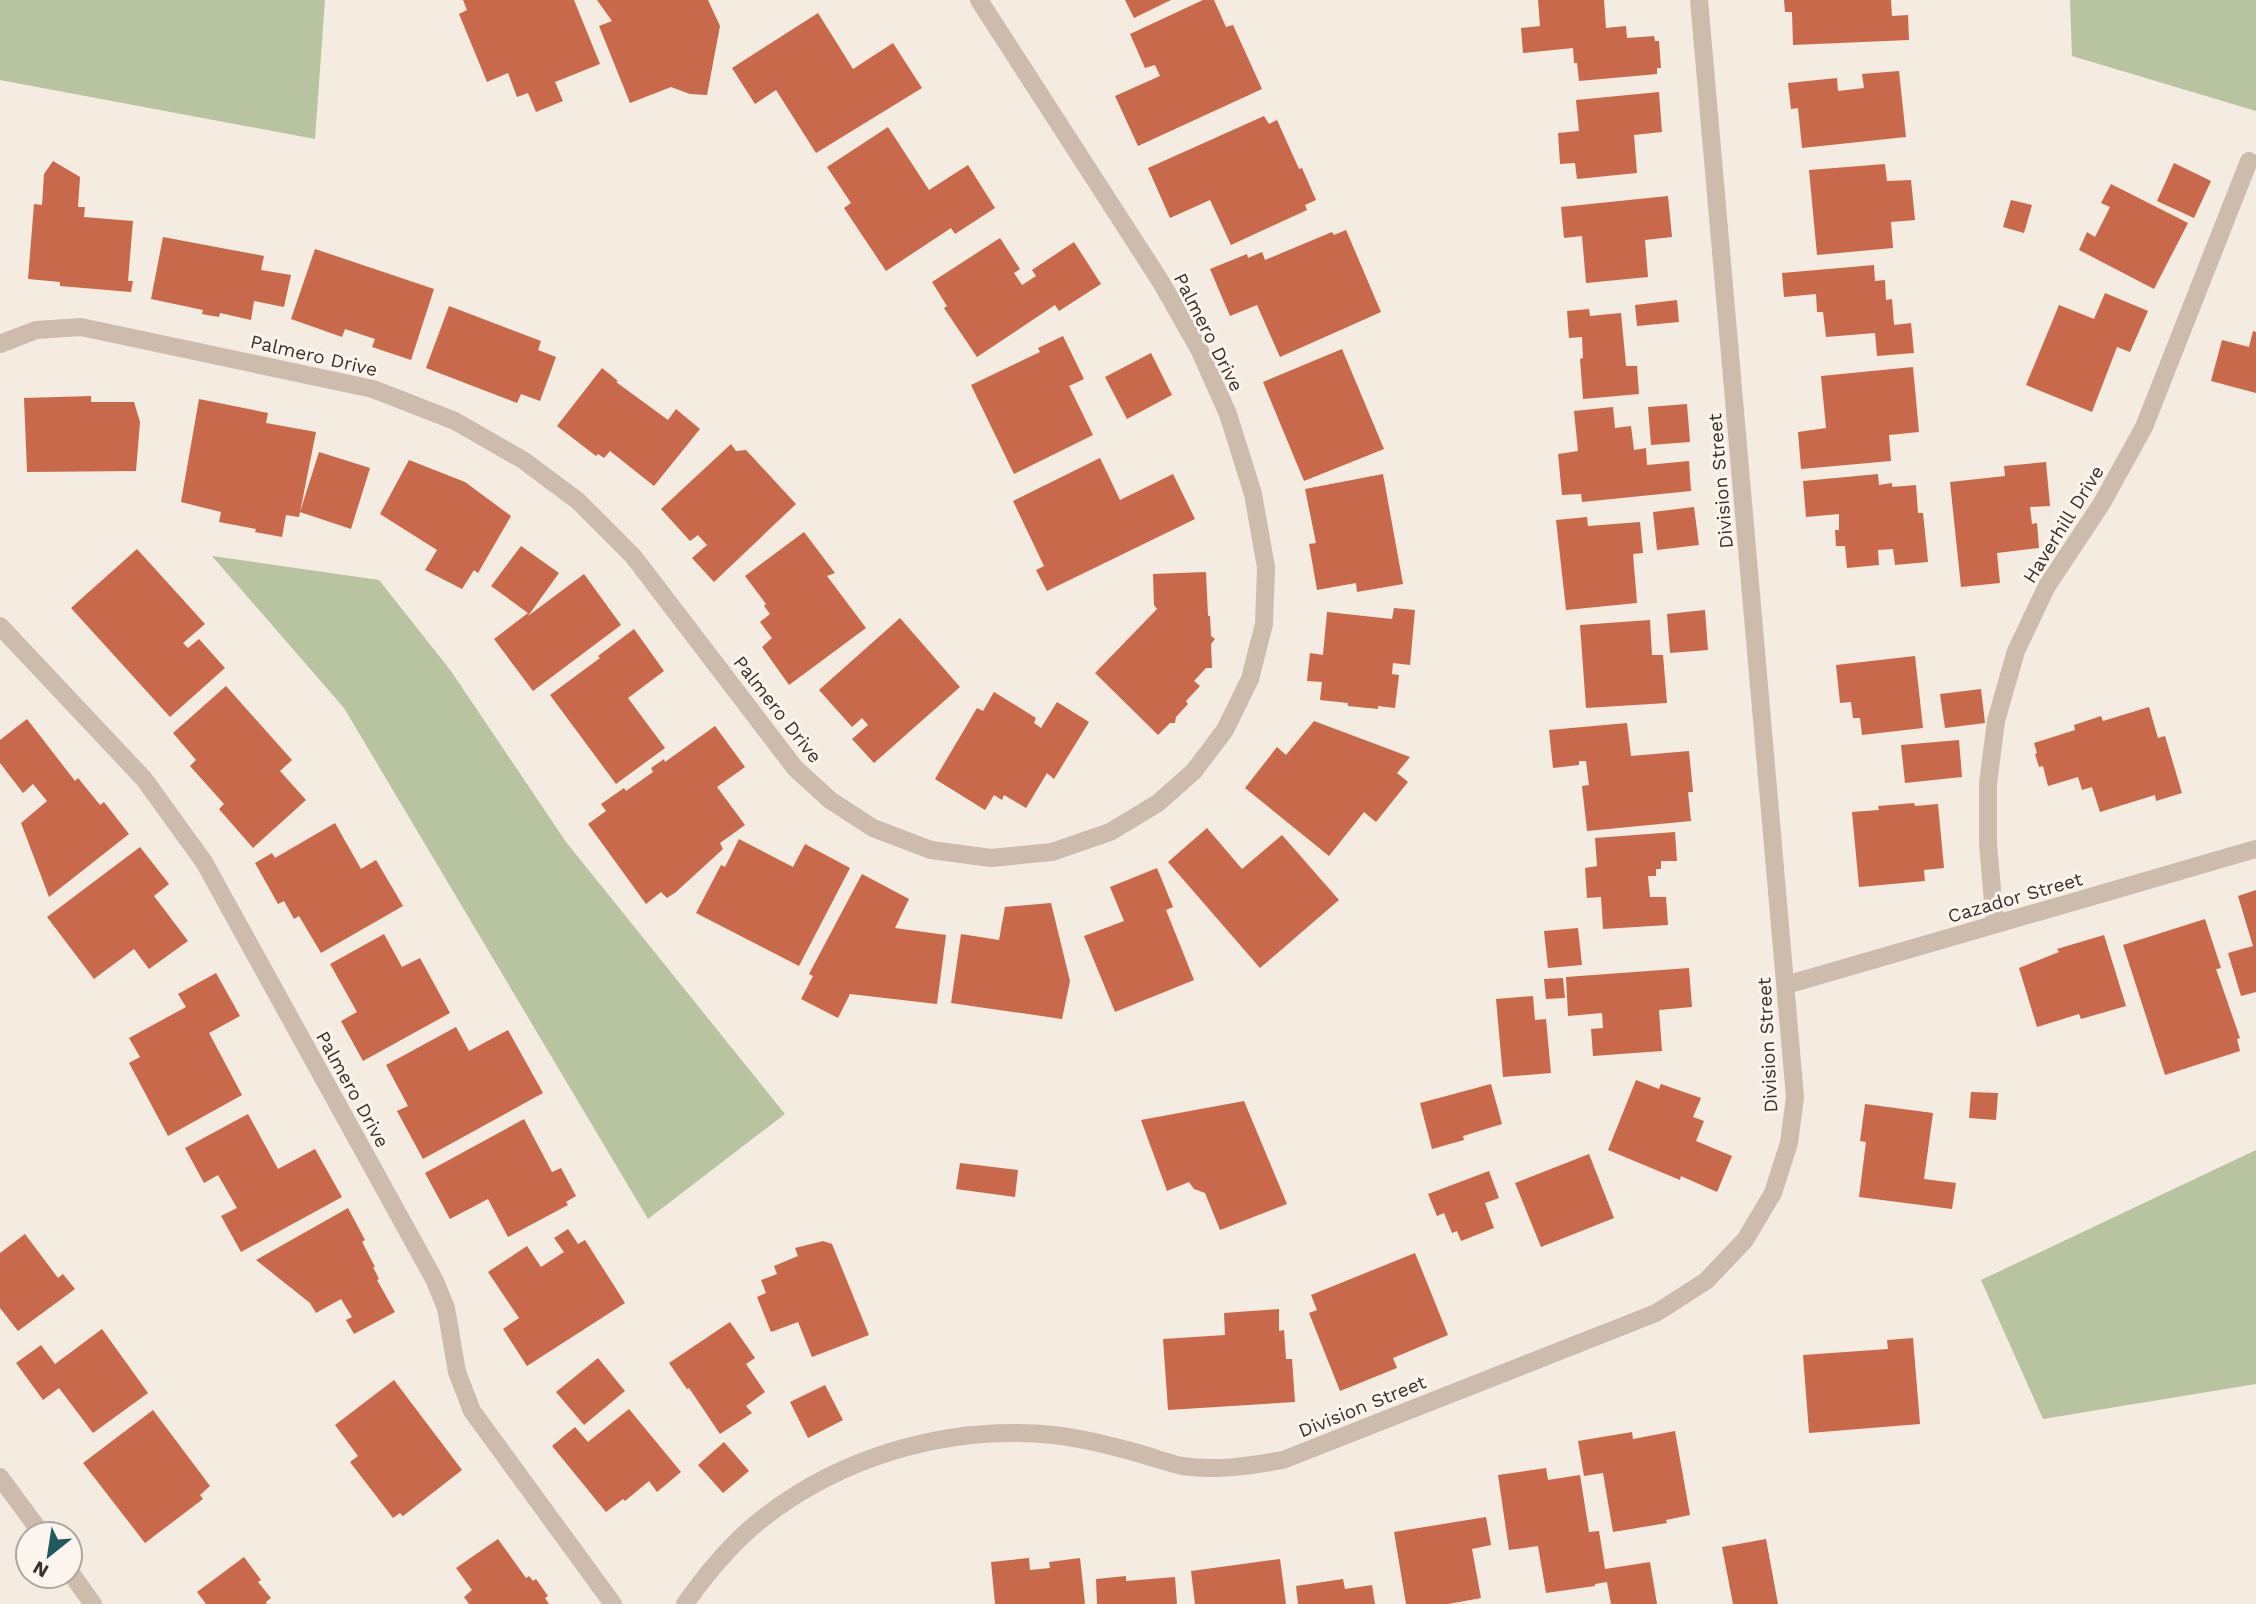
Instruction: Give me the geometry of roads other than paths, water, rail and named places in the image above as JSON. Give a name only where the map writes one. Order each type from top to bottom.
[{"type":"street","name":"Palmero Drive","points":[[0,344],[36,330],[81,327],[373,388],[456,421],[523,460],[578,501],[634,556],[795,768],[830,800],[873,828],[930,849],[991,858],[1052,852],[1110,832],[1158,803],[1194,771],[1225,730],[1250,679],[1264,624],[1266,568],[1253,494],[1228,414],[1199,349],[1161,282],[979,0]]},
{"type":"street","name":"Division Street","points":[[685,1604],[704,1576],[751,1528],[807,1488],[864,1460],[911,1446],[985,1434],[1038,1434],[1122,1449],[1181,1465],[1230,1468],[1283,1460],[1656,1313],[1706,1281],[1745,1240],[1773,1192],[1789,1143],[1795,1097],[1699,0]]},
{"type":"street","name":"Haverhill Drive","points":[[1995,925],[1988,845],[1988,784],[1996,721],[2016,651],[2048,586],[2102,503],[2144,427],[2249,161]]},
{"type":"street","name":"Palmero Drive","points":[[0,626],[144,779],[204,862],[434,1279],[446,1308],[457,1371],[472,1411],[613,1604]]},
{"type":"street","name":"Cazador Street","points":[[1786,985],[2256,849]]},
{"type":"street","points":[[0,1477],[32,1520]]}]
